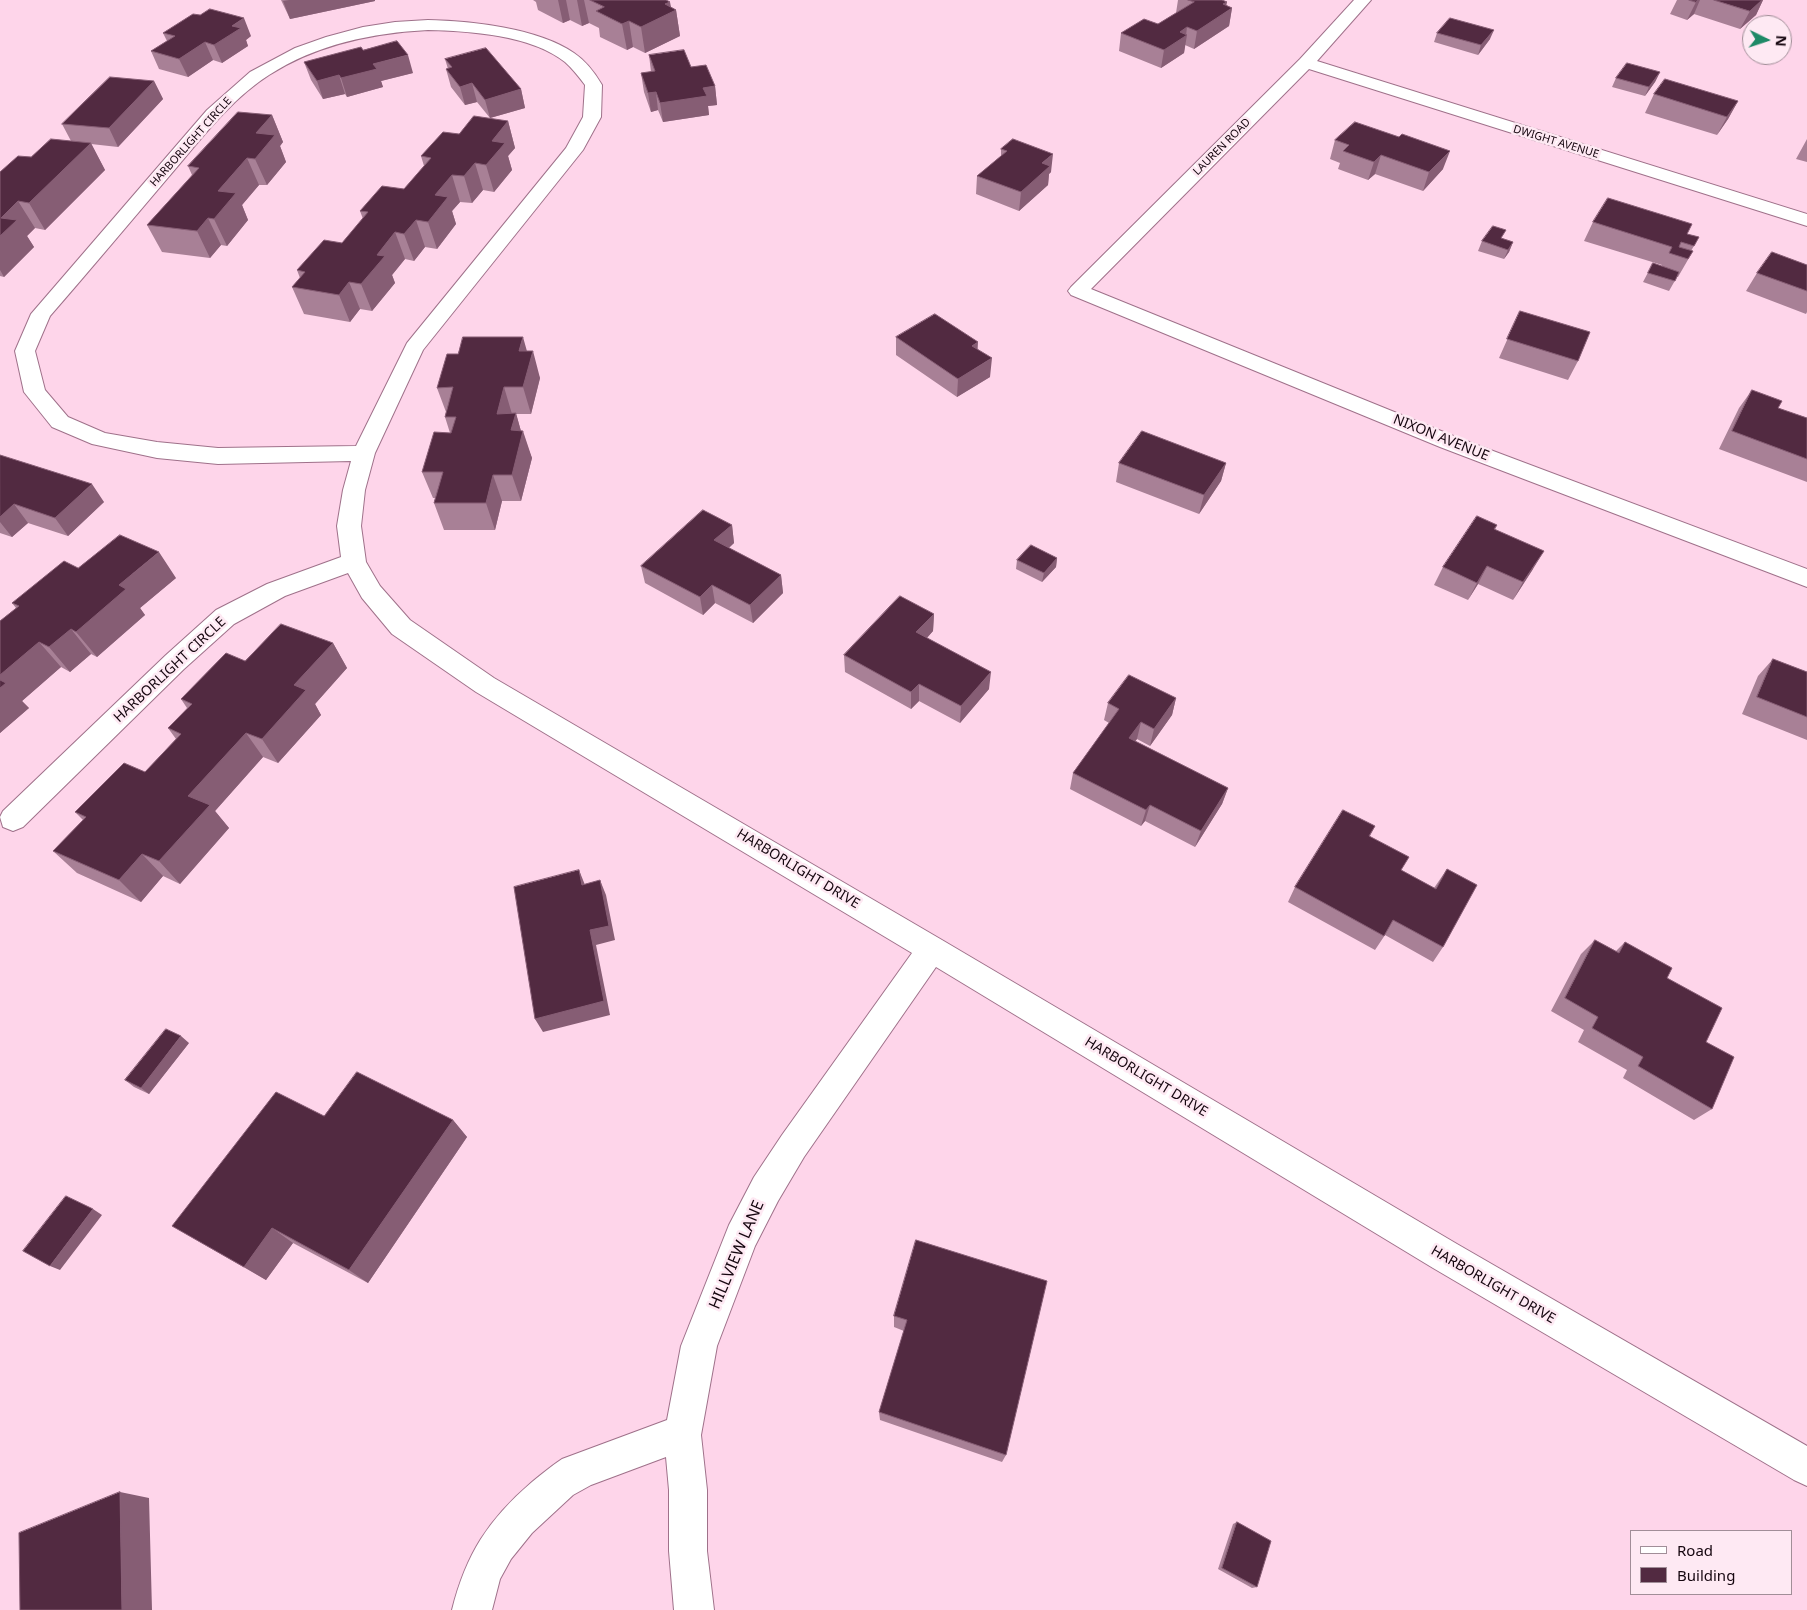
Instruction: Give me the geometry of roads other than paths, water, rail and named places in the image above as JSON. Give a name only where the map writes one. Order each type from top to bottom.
[{"type":"street","name":"LAUREN ROAD","points":[[1078,291],[1306,64],[1363,0]]},
{"type":"street","name":"HARBORLIGHT CIRCLE","points":[[364,453],[218,456],[157,450],[100,439],[60,422],[35,392],[25,352],[41,314],[213,114],[239,89],[272,66],[318,46],[367,31],[414,24],[461,25],[509,33],[548,45],[575,61],[594,85],[592,117],[574,150],[414,348],[364,453],[354,490],[349,526],[354,562],[371,592],[401,627],[485,685]]},
{"type":"street","name":"DWIGHT AVENUE","points":[[1306,64],[1807,220]]},
{"type":"street","name":"NIXON AVENUE","points":[[1078,291],[1448,442],[1807,578]]},
{"type":"street","name":"HARBORLIGHT CIRCLE","points":[[13,819],[175,662],[225,617],[276,590],[354,562]]},
{"type":"street","name":"HARBORLIGHT DRIVE","points":[[485,685],[932,948],[1444,1256],[1807,1467]]},
{"type":"street","name":"HILLVIEW LANE","points":[[694,1610],[688,1551],[688,1490],[683,1435],[699,1346],[741,1237],[766,1189],[793,1146],[932,948]]},
{"type":"street","points":[[472,1610],[476,1588],[487,1561],[514,1522],[531,1507],[569,1476],[664,1438],[683,1435]]}]
